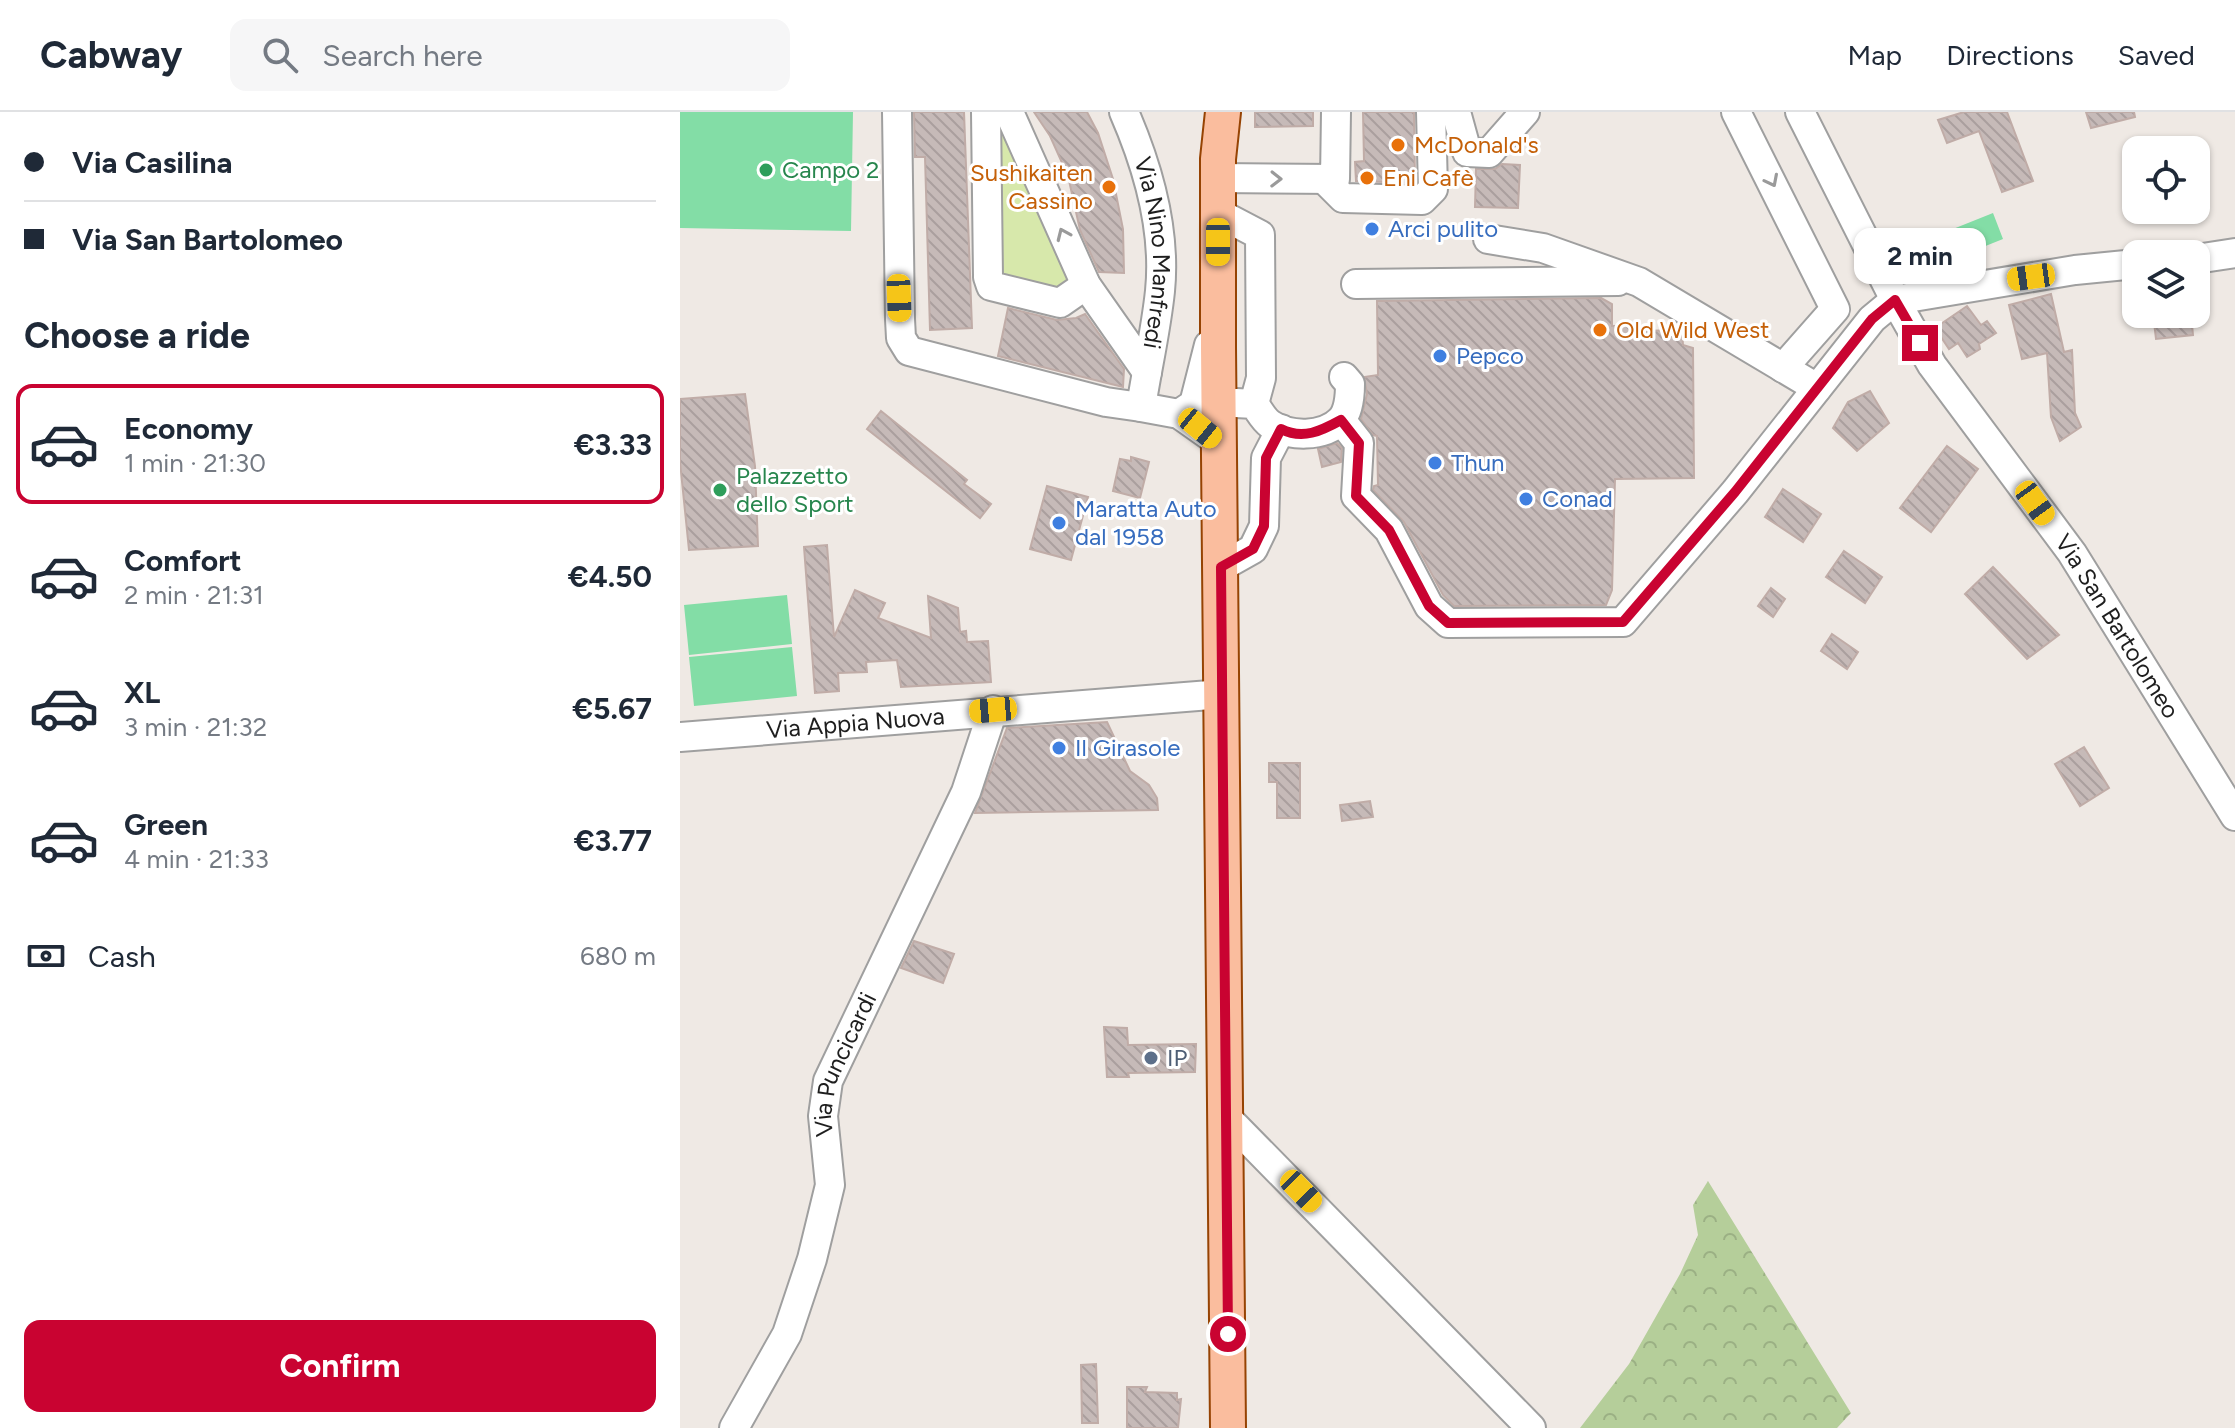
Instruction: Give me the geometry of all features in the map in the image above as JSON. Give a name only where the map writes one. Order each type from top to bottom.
[{"type":"main road","points":[[1202,112],[1218,168]]},
{"type":"main road","points":[[1223,112],[1218,168],[1218,301],[1228,1428]]},
{"type":"street","points":[[897,112],[900,319],[901,338],[909,351],[1093,399],[1179,414],[1220,443]]},
{"type":"street","points":[[986,112],[988,277],[991,286],[1060,303],[1086,285]]},
{"type":"street","points":[[1009,112],[1086,285],[1147,372]]},
{"type":"street","name":"Via Nino Manfredi","points":[[1124,112],[1145,166],[1159,246],[1160,289],[1141,407]]},
{"type":"street","points":[[1336,112],[1329,179],[1343,198],[1422,200],[1433,189],[1431,112]]},
{"type":"street","points":[[1456,112],[1467,152],[1489,153],[1525,112]]},
{"type":"street","points":[[1736,112],[1835,309],[1783,368]]},
{"type":"street","name":"Via San Bartolomeo","points":[[1800,112],[1895,300],[1932,365],[2072,553],[2230,796]]},
{"type":"street","points":[[1218,168],[1329,179]]},
{"type":"street","points":[[1218,213],[1260,235],[1261,378],[1254,404]]},
{"type":"street","points":[[1488,239],[1543,248],[1639,282],[1817,388]]},
{"type":"street","points":[[2210,257],[2235,253]]},
{"type":"street","points":[[1341,420],[1359,443],[1356,496],[1389,530],[1429,606],[1448,623],[1623,622],[1735,492],[1872,319],[1895,300],[2075,270],[2122,265]]},
{"type":"street","points":[[1356,284],[1639,282]]},
{"type":"street","points":[[1179,414],[1194,404],[1199,391],[1218,301]]},
{"type":"street","points":[[1254,404],[1267,422],[1281,429],[1302,435],[1321,430],[1341,420],[1350,392],[1350,384],[1344,377]]},
{"type":"street","points":[[1219,403],[1254,404]]},
{"type":"street","points":[[1221,567],[1253,549],[1264,526],[1266,458],[1281,429]]},
{"type":"street","name":"Via Appia Nuova","points":[[680,737],[1223,694]]},
{"type":"street","name":"Via Puncicardi","points":[[734,1428],[787,1334],[812,1259],[830,1185],[823,1116],[828,1081],[966,792],[993,710]]},
{"type":"street","points":[[1226,1117],[1531,1428]]},
{"type":"green space","name":"Campo 2","points":[[680,112],[853,112],[851,231],[680,228]]},
{"type":"green space","points":[[997,114],[1072,280],[1055,293],[999,280]]},
{"type":"green space","points":[[1993,213],[2003,239],[1943,263],[1933,237]]},
{"type":"green space","points":[[787,595],[792,644],[689,655],[684,605]]},
{"type":"green space","points":[[792,647],[797,696],[694,706],[689,657]]},
{"type":"green space","points":[[1708,1181],[1851,1413],[1837,1428],[1580,1428],[1629,1364],[1680,1274],[1698,1235],[1693,1205]]},
{"type":"building","points":[[914,112],[964,112],[972,328],[930,330],[925,157],[915,157]]},
{"type":"building","points":[[1034,112],[1087,112],[1098,133],[1113,179],[1123,229],[1124,273],[1099,272],[1080,230],[1068,176],[1050,136]]},
{"type":"building","points":[[1255,112],[1313,112],[1313,126],[1255,127]]},
{"type":"building","points":[[1363,112],[1414,112],[1415,183],[1356,181],[1355,162],[1364,161]]},
{"type":"building","points":[[1964,112],[2007,112],[2033,181],[2002,192],[1979,131],[1947,143],[1938,120]]},
{"type":"building","points":[[2086,112],[2134,112],[2135,117],[2091,128]]},
{"type":"building","points":[[1502,164],[1520,165],[1518,208],[1475,207],[1476,169],[1495,169]]},
{"type":"building","points":[[2051,294],[2064,352],[2072,350],[2075,413],[2081,427],[2060,441],[2051,417],[2047,353],[2022,359],[2009,305]]},
{"type":"building","points":[[1601,298],[1612,304],[1612,326],[1638,325],[1636,331],[1682,330],[1683,345],[1693,348],[1694,478],[1615,479],[1612,590],[1606,605],[1454,606],[1443,595],[1404,522],[1373,490],[1378,485],[1377,436],[1361,419],[1367,394],[1364,377],[1378,375],[1377,301]]},
{"type":"building","points":[[1967,306],[1981,325],[1987,321],[1996,333],[1967,357],[1958,343],[1949,349],[1935,328]]},
{"type":"building","points":[[1008,308],[1057,320],[1085,314],[1124,369],[1123,387],[998,356]]},
{"type":"building","points":[[2155,328],[2192,328],[2193,335],[2156,339]]},
{"type":"building","points":[[1870,391],[1889,423],[1857,451],[1833,428],[1848,402]]},
{"type":"building","name":"Palazzetto dello Sport","points":[[745,394],[755,466],[758,546],[689,550],[680,462],[680,399]]},
{"type":"building","points":[[881,411],[967,480],[964,484],[991,504],[980,518],[867,429]]},
{"type":"building","points":[[1337,443],[1342,448],[1341,462],[1322,467],[1318,449]]},
{"type":"building","points":[[1947,446],[1978,469],[1931,532],[1900,508]]},
{"type":"building","points":[[1131,457],[1149,462],[1140,498],[1113,491],[1120,459],[1131,461]]},
{"type":"building","name":"Maratta Auto dal 1958","points":[[1047,486],[1088,497],[1071,560],[1030,549]]},
{"type":"building","points":[[1783,489],[1821,514],[1803,542],[1765,517]]},
{"type":"building","points":[[827,545],[834,637],[855,590],[885,603],[878,618],[931,638],[928,596],[958,608],[960,632],[966,631],[967,642],[988,641],[991,682],[901,687],[897,660],[866,662],[867,672],[838,673],[839,691],[815,693],[804,547]]},
{"type":"building","points":[[1844,551],[1882,577],[1865,603],[1826,577]]},
{"type":"building","points":[[1993,567],[2059,635],[2027,659],[1965,594]]},
{"type":"building","points":[[1771,588],[1785,599],[1773,617],[1758,606]]},
{"type":"building","points":[[1832,634],[1858,652],[1847,669],[1821,651]]},
{"type":"building","name":"Il Girasole","points":[[1107,722],[1130,771],[1149,785],[1157,798],[1158,810],[975,813],[1007,728]]},
{"type":"building","points":[[2084,747],[2109,788],[2080,806],[2055,764]]},
{"type":"building","points":[[1269,763],[1300,763],[1300,818],[1277,818],[1277,782],[1269,782]]},
{"type":"building","points":[[1370,801],[1373,817],[1342,821],[1340,805]]},
{"type":"building","points":[[914,941],[954,954],[943,983],[901,968]]},
{"type":"building","name":"IP","points":[[1104,1027],[1127,1028],[1128,1045],[1196,1044],[1195,1072],[1128,1073],[1129,1077],[1107,1077]]},
{"type":"building","points":[[1096,1364],[1098,1423],[1082,1423],[1081,1365]]},
{"type":"building","points":[[1127,1387],[1147,1387],[1145,1392],[1177,1393],[1177,1400],[1181,1399],[1178,1428],[1127,1428]]},
{"type":"place","name":"McDonald's","points":[[1398,145]]},
{"type":"place","name":"Campo 2","points":[[766,170]]},
{"type":"place","name":"Eni Cafè","points":[[1367,178]]},
{"type":"place","name":"Sushikaiten Cassino","points":[[1109,187]]},
{"type":"place","name":"Arci pulito","points":[[1372,229]]},
{"type":"place","name":"Old Wild West","points":[[1600,330]]},
{"type":"place","name":"Pepco","points":[[1440,356]]},
{"type":"place","name":"Thun","points":[[1435,463]]},
{"type":"place","name":"Palazzetto dello Sport","points":[[720,490]]},
{"type":"place","name":"Conad","points":[[1526,499]]},
{"type":"place","name":"Maratta Auto dal 1958","points":[[1059,523]]},
{"type":"place","name":"Il Girasole","points":[[1059,748]]},
{"type":"place","name":"IP","points":[[1151,1058]]},
{"type":"route","points":[[1228,1334],[1221,567],[1253,549],[1264,526],[1266,458],[1281,429],[1302,435],[1341,420],[1359,443],[1356,496],[1389,530],[1429,606],[1448,623],[1623,622],[1735,492],[1872,319],[1895,300],[1920,343]]}]
